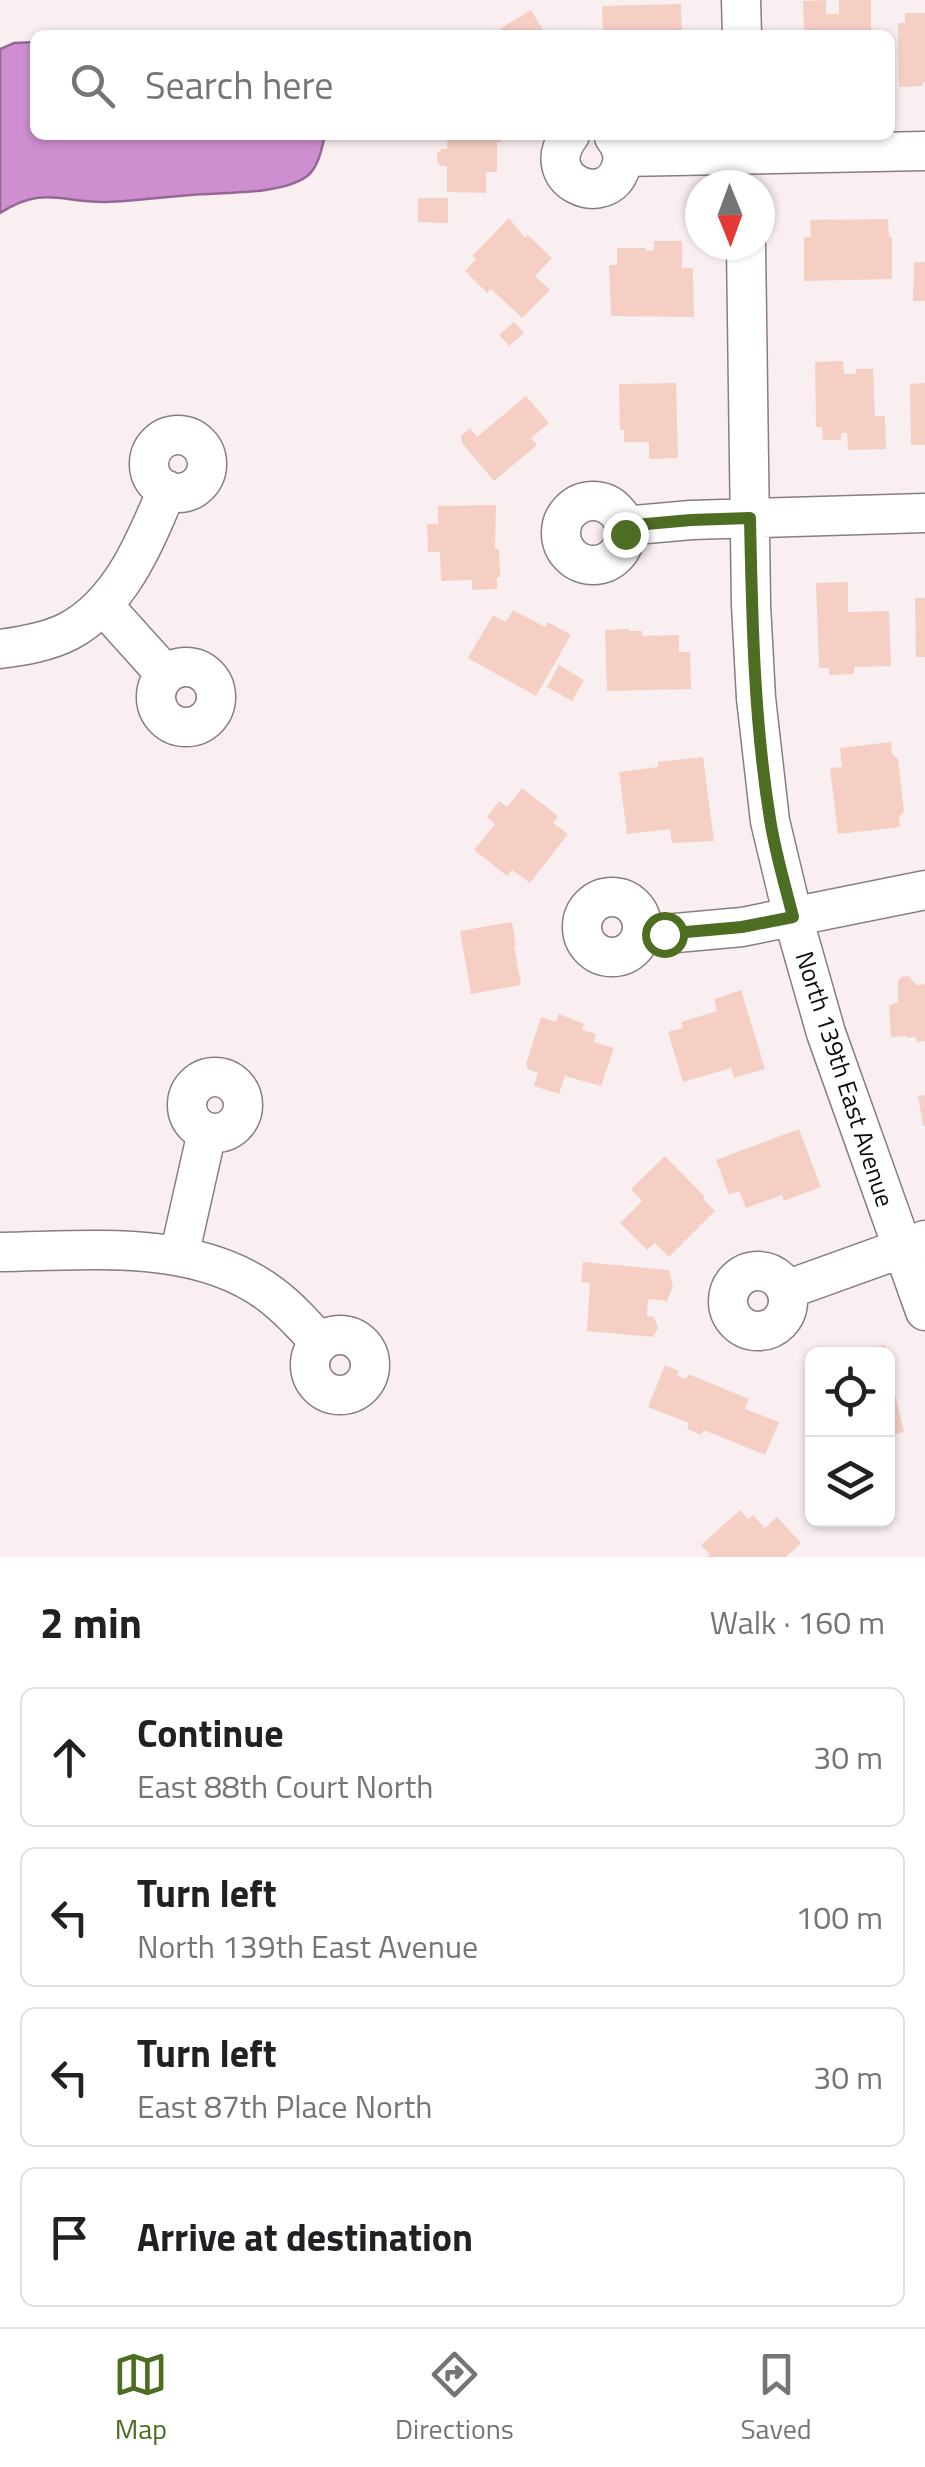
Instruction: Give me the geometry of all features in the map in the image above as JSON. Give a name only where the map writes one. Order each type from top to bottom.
[{"type":"street","points":[[741,0],[742,30]]},
{"type":"street","points":[[566,140],[561,164],[567,177],[580,187],[595,188],[613,180],[621,167],[617,146],[745,158],[925,152]]},
{"type":"street","name":"North 139th East Avenue","points":[[746,260],[751,606],[770,821],[826,1033],[914,1244],[925,1311]]},
{"type":"street","points":[[0,649],[28,645],[68,631],[103,606],[134,563],[167,490]]},
{"type":"street","points":[[624,526],[691,520],[925,514]]},
{"type":"street","points":[[103,606],[166,675]]},
{"type":"street","points":[[642,931],[664,934],[742,927],[925,890]]},
{"type":"street","points":[[178,1256],[207,1132]]},
{"type":"street","points":[[786,1290],[914,1244]]},
{"type":"street","points":[[0,1252],[121,1251],[178,1256],[232,1272],[269,1294],[320,1342]]},
{"type":"shaded area","points":[[30,42],[30,140],[324,140],[321,152],[306,177],[266,190],[106,202],[41,197],[0,213],[0,49]]},
{"type":"building","points":[[826,0],[826,14],[839,14],[839,0],[871,0],[871,30],[804,30],[803,1]]},
{"type":"building","points":[[681,4],[682,30],[603,30],[602,6]]},
{"type":"building","points":[[531,10],[543,30],[498,30]]},
{"type":"building","points":[[905,13],[925,13],[923,86],[899,87],[898,23],[905,23]]},
{"type":"building","points":[[448,140],[501,140],[497,142],[497,172],[486,172],[486,193],[447,192],[447,166],[440,166],[437,154],[447,149]]},
{"type":"building","points":[[418,198],[448,198],[448,223],[418,222]]},
{"type":"building","points":[[509,218],[525,238],[528,235],[552,258],[535,276],[550,290],[522,318],[465,271],[476,259],[472,256]]},
{"type":"building","points":[[888,219],[892,279],[804,281],[804,237],[811,237],[810,220]]},
{"type":"building","points":[[654,241],[682,241],[682,268],[693,268],[694,317],[611,316],[609,265],[617,265],[617,248],[654,250]]},
{"type":"building","points":[[914,262],[925,262],[925,301],[913,301]]},
{"type":"building","points":[[514,322],[524,333],[509,346],[499,335]]},
{"type":"building","points":[[843,361],[844,374],[873,369],[875,416],[885,416],[886,449],[848,450],[847,433],[841,433],[841,440],[823,440],[822,427],[816,427],[815,362]]},
{"type":"building","points":[[676,383],[678,458],[649,459],[649,442],[624,442],[619,384]]},
{"type":"building","points":[[925,383],[925,445],[911,445],[910,384]]},
{"type":"building","points":[[526,396],[549,423],[531,438],[537,445],[494,481],[462,443],[461,436],[470,428],[477,437]]},
{"type":"building","points":[[496,505],[495,549],[499,549],[500,577],[497,589],[472,590],[472,580],[441,581],[440,552],[428,552],[427,524],[438,524],[438,506]]},
{"type":"building","points":[[848,582],[848,612],[889,611],[891,666],[854,667],[854,674],[829,675],[829,668],[819,668],[816,583]]},
{"type":"building","points":[[915,598],[925,598],[925,657],[916,657]]},
{"type":"building","points":[[513,610],[571,635],[536,696],[468,658],[493,615],[506,622]]},
{"type":"building","points":[[605,630],[642,631],[642,636],[679,635],[679,652],[690,652],[691,689],[607,691]]},
{"type":"building","points":[[559,665],[584,680],[572,701],[547,687]]},
{"type":"building","points":[[891,742],[892,754],[898,759],[904,811],[899,817],[900,827],[838,834],[830,768],[842,767],[840,748]]},
{"type":"building","points":[[703,757],[714,841],[672,843],[670,829],[627,834],[619,772]]},
{"type":"building","points":[[522,788],[558,816],[553,823],[568,834],[530,883],[512,870],[507,876],[474,850],[495,824],[487,817],[499,801],[507,807]]},
{"type":"building","points":[[512,922],[521,985],[471,994],[460,931]]},
{"type":"building","points":[[909,976],[916,985],[925,984],[925,1041],[891,1037],[889,1006],[898,1002],[901,977]]},
{"type":"building","points":[[741,990],[765,1069],[734,1078],[731,1068],[683,1082],[668,1032],[683,1028],[681,1022],[717,1011],[714,999]]},
{"type":"building","points":[[559,1014],[584,1024],[582,1030],[596,1034],[594,1042],[614,1048],[601,1086],[565,1076],[559,1094],[534,1086],[538,1073],[526,1064],[541,1017],[556,1022]]},
{"type":"building","points":[[925,1095],[925,1126],[923,1126],[918,1096]]},
{"type":"building","points":[[799,1129],[821,1187],[784,1201],[782,1195],[746,1208],[739,1191],[729,1195],[716,1160]]},
{"type":"building","points":[[665,1156],[715,1211],[669,1257],[655,1243],[647,1250],[620,1223],[642,1201],[631,1189]]},
{"type":"building","points":[[583,1262],[669,1270],[673,1286],[667,1301],[648,1299],[647,1316],[654,1317],[658,1328],[653,1337],[587,1331],[590,1283],[581,1282]]},
{"type":"building","points":[[665,1365],[679,1371],[677,1376],[686,1379],[688,1374],[749,1399],[745,1409],[779,1422],[765,1455],[704,1430],[701,1435],[687,1429],[689,1423],[648,1407]]},
{"type":"building","points":[[895,1394],[904,1432],[895,1434]]},
{"type":"building","points":[[740,1510],[748,1519],[753,1515],[765,1528],[777,1517],[801,1543],[786,1557],[707,1557],[710,1555],[701,1545]]},
{"type":"route","points":[[625,534],[624,526],[750,518],[756,698],[770,821],[793,917],[742,927],[664,934]]}]
